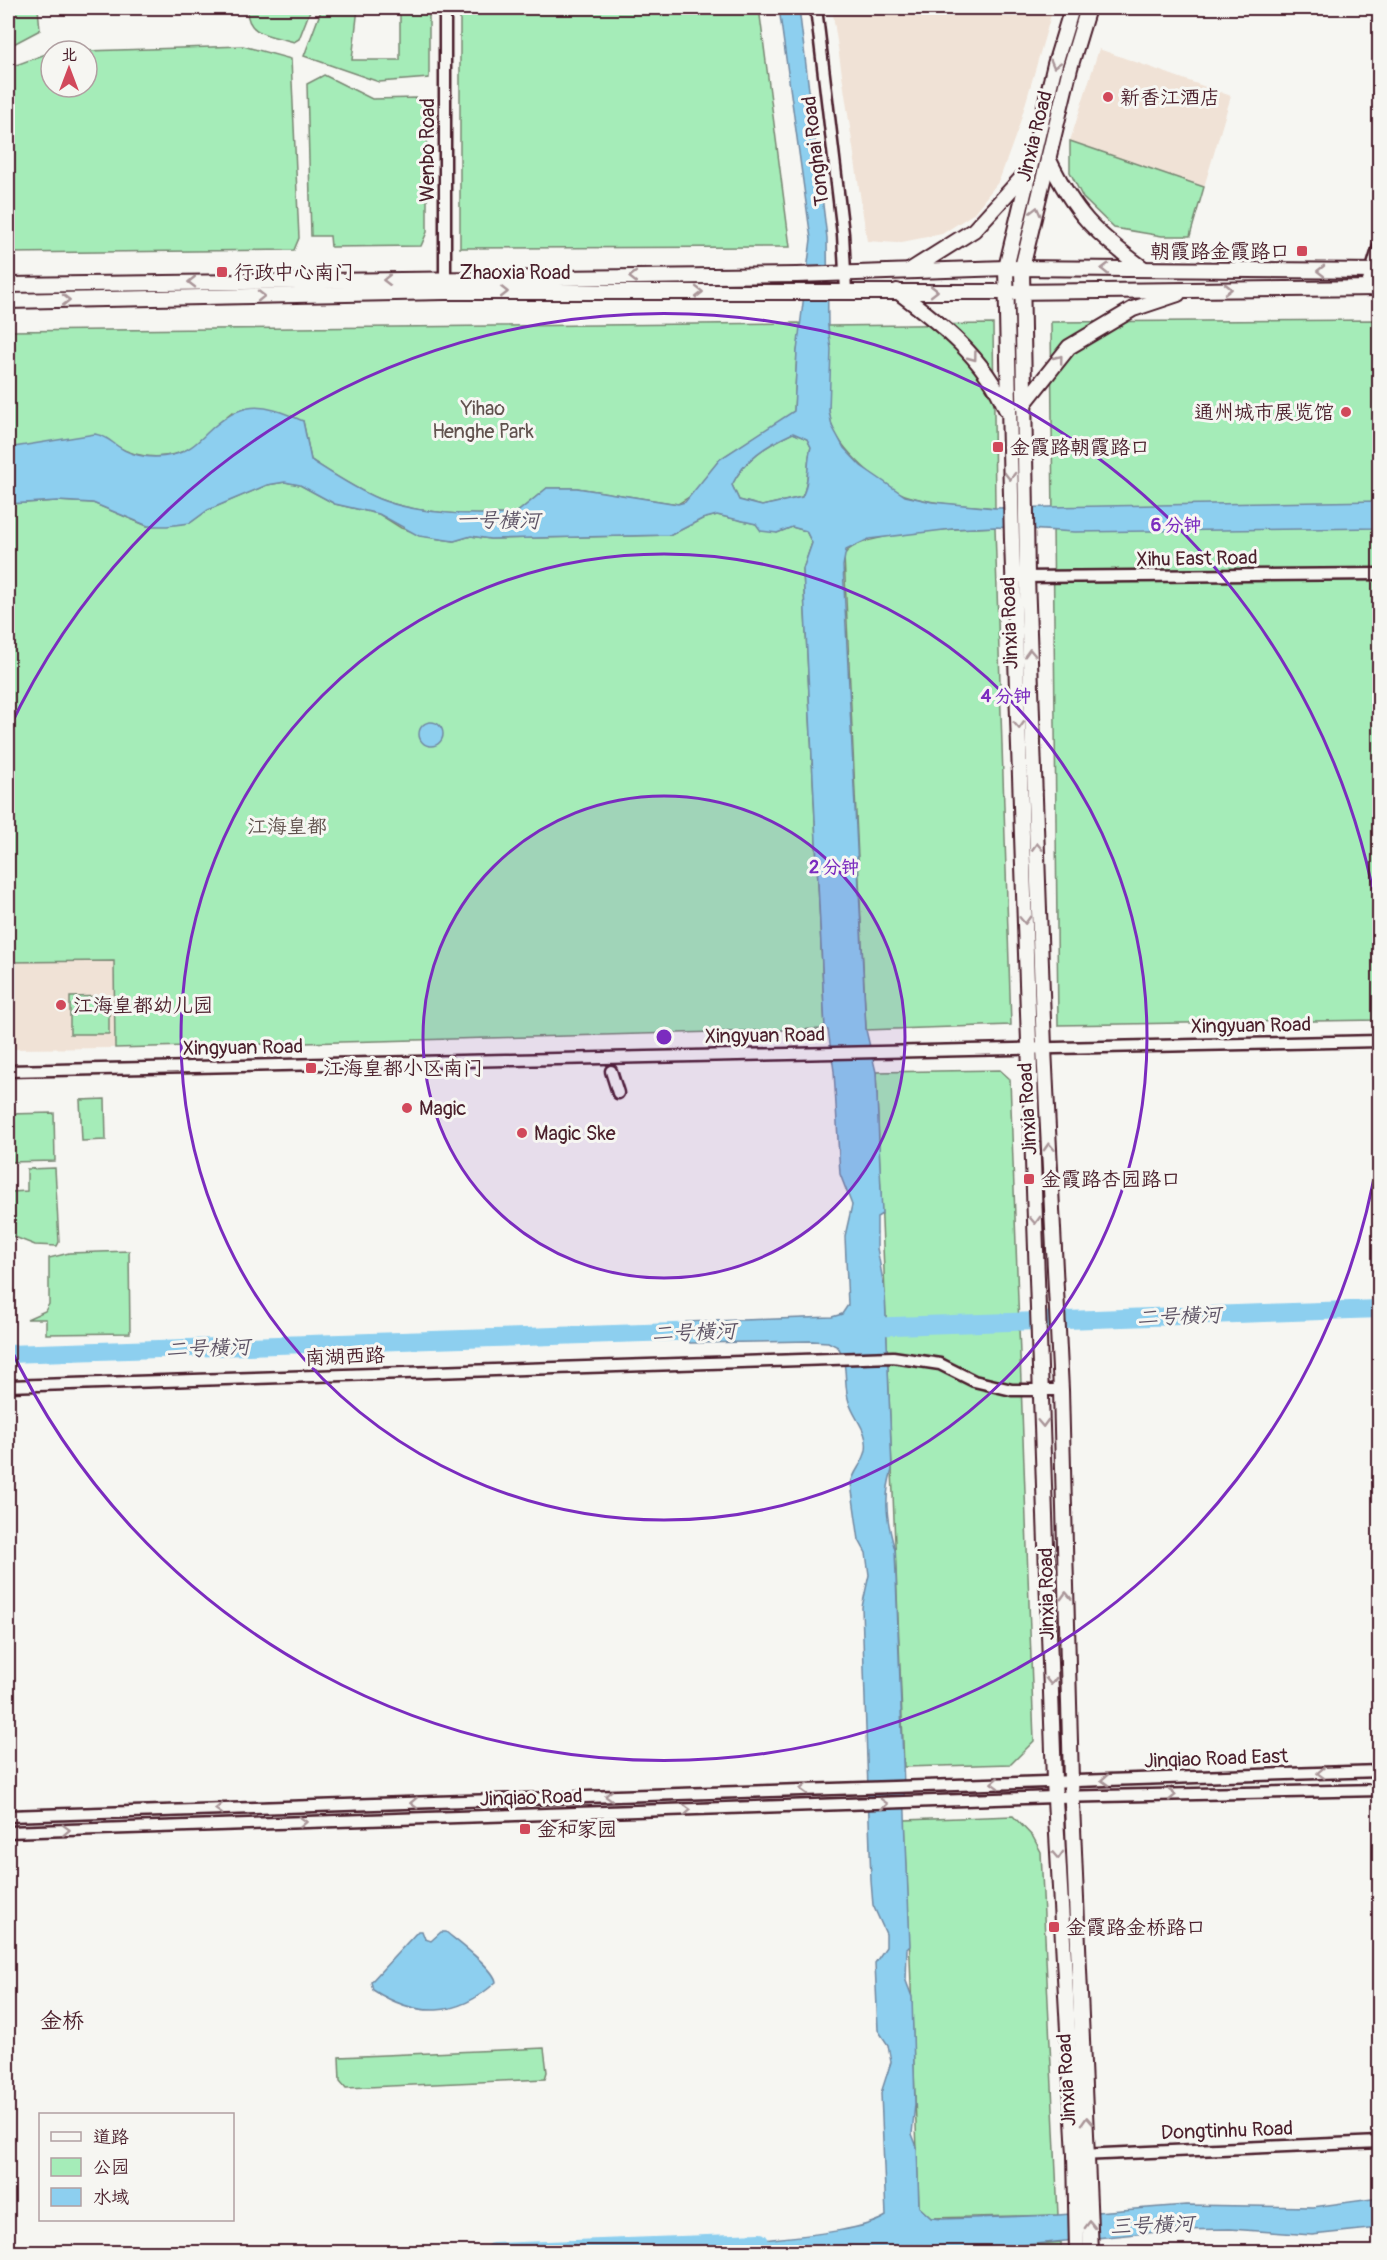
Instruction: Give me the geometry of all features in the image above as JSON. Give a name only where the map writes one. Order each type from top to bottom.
[{"type":"main road","name":"Jinxia Road","points":[[1072,8],[1006,268],[1012,540],[1021,577],[1061,1390],[1084,2251]]},
{"type":"main road","name":"Jinxia Road","points":[[1082,2155],[1054,1781],[1029,1047],[1021,577],[1026,547],[1022,268],[1070,68],[1088,8]]},
{"type":"main road","points":[[1048,158],[1079,214],[1108,243],[1144,269]]},
{"type":"main road","points":[[907,272],[974,230],[1030,169]]},
{"type":"main road","name":"Zhaoxia Road","points":[[8,301],[1006,268],[1375,271]]},
{"type":"main road","name":"Zhaoxia Road","points":[[8,285],[445,286],[798,292],[1373,288]]},
{"type":"main road","points":[[1023,405],[1069,347],[1133,309],[1191,290]]},
{"type":"main road","points":[[897,291],[963,343],[998,390],[1009,416]]},
{"type":"street","name":"Wenbo Road","points":[[445,8],[445,286]]},
{"type":"street","name":"Tonghai Road","points":[[816,8],[840,291]]},
{"type":"street","points":[[1373,288],[1380,243]]},
{"type":"street","name":"Xihu East Road","points":[[1021,577],[1380,574]]},
{"type":"street","name":"Xingyuan Road","points":[[8,1071],[827,1051],[1380,1041]]},
{"type":"street","points":[[611,1071],[618,1093]]},
{"type":"street","name":"南湖西路","points":[[8,1386],[684,1362],[893,1357],[940,1364],[974,1381],[1012,1390],[1061,1390]]},
{"type":"street","name":"Jinqiao Road East","points":[[1054,1781],[1380,1771]]},
{"type":"street","name":"Jinqiao Road","points":[[8,1816],[1054,1781]]},
{"type":"street","name":"Jinqiao Road East","points":[[1055,1797],[1380,1790]]},
{"type":"street","name":"Jinqiao Road","points":[[8,1832],[1055,1797]]},
{"type":"street","name":"Dongtinhu Road","points":[[1082,2155],[1380,2142]]},
{"type":"shaded area","points":[[832,8],[1053,8],[1019,126],[999,181],[973,214],[942,234],[897,243],[867,241]]},
{"type":"shaded area","points":[[1099,49],[1231,96],[1204,187],[1070,141]]},
{"type":"shaded area","name":"江海皇都幼儿园","points":[[114,961],[115,1048],[8,1049],[8,962]]},
{"type":"green space","points":[[8,8],[38,8],[40,30],[8,47]]},
{"type":"green space","points":[[247,8],[311,8],[299,39],[294,42],[269,36],[255,29],[248,17]]},
{"type":"green space","points":[[322,8],[358,8],[352,60],[400,60],[400,8],[429,8],[429,78],[379,82],[304,56]]},
{"type":"green space","points":[[460,8],[759,8],[790,247],[460,248]]},
{"type":"green space","points":[[243,46],[291,59],[299,238],[294,250],[8,253],[8,68],[39,56],[39,99],[99,99],[99,51]]},
{"type":"green space","points":[[324,75],[372,99],[417,98],[427,103],[427,232],[421,246],[331,247],[330,236],[311,236],[307,84]]},
{"type":"green space","points":[[1070,141],[1204,187],[1190,236],[1162,236],[1114,228],[1083,198],[1070,172]]},
{"type":"green space","points":[[1379,320],[1379,1020],[1058,1025],[1051,322]]},
{"type":"green space","name":"Yihao Henghe Park","points":[[799,323],[802,326],[797,351],[794,412],[720,459],[691,496],[678,504],[577,488],[547,488],[515,514],[464,514],[412,508],[370,495],[311,460],[303,421],[232,412],[194,446],[166,456],[146,456],[118,447],[15,447],[8,450],[8,331]]},
{"type":"green space","points":[[993,324],[995,508],[929,501],[908,496],[886,485],[851,455],[842,444],[831,422],[828,387],[828,326]]},
{"type":"green space","points":[[793,433],[807,439],[811,447],[806,485],[802,497],[762,506],[739,500],[732,485],[743,467],[774,442]]},
{"type":"green space","name":"江海皇都","points":[[285,482],[300,485],[335,504],[379,514],[401,528],[433,538],[454,541],[471,536],[490,539],[671,535],[702,519],[717,515],[757,524],[777,533],[792,527],[806,531],[812,543],[803,569],[825,1029],[115,1048],[114,961],[8,962],[8,504],[57,501],[93,503],[147,526],[190,523],[208,510],[267,485]]},
{"type":"green space","points":[[995,527],[1011,1025],[866,1030],[844,556],[852,548],[867,541],[888,536],[937,530]]},
{"type":"green space","points":[[109,996],[109,1034],[70,1034],[70,997]]},
{"type":"green space","points":[[1000,1070],[1010,1079],[1034,1741],[1011,1764],[904,1767],[876,1072]]},
{"type":"green space","points":[[105,1099],[106,1140],[82,1141],[80,1100]]},
{"type":"green space","points":[[54,1113],[55,1161],[8,1162],[8,1114]]},
{"type":"green space","points":[[55,1168],[59,1242],[57,1246],[35,1245],[12,1236],[11,1192],[27,1191],[27,1169]]},
{"type":"green space","points":[[129,1251],[130,1333],[46,1334],[46,1319],[27,1319],[45,1311],[49,1304],[49,1258],[69,1253]]},
{"type":"green space","points":[[1013,1816],[1033,1837],[1041,1852],[1058,2215],[931,2218],[919,2207],[905,1820]]},
{"type":"green space","points":[[544,2048],[547,2072],[545,2079],[346,2088],[340,2081],[339,2057]]},
{"type":"green space","points":[[1061,2242],[1061,2252],[953,2252]]},
{"type":"water","name":"一号横河","points":[[779,8],[799,8],[827,238],[828,326],[831,349],[829,411],[832,426],[844,448],[861,466],[905,496],[932,502],[995,508],[1379,501],[1379,528],[1075,532],[995,527],[952,529],[869,539],[846,550],[843,566],[866,1030],[876,1072],[882,1214],[877,1217],[877,1248],[885,1292],[892,1470],[887,1510],[895,1550],[910,1946],[907,1949],[906,1981],[912,1997],[915,2104],[912,2134],[917,2147],[919,2207],[931,2218],[943,2219],[1058,2215],[1186,2205],[1313,2207],[1379,2198],[1379,2228],[1312,2235],[1230,2229],[1178,2230],[953,2252],[883,2252],[880,2249],[731,2244],[834,2231],[873,2222],[886,2216],[881,2093],[891,2062],[888,2045],[878,2030],[875,1963],[886,1947],[886,1934],[873,1905],[871,1881],[862,1607],[869,1575],[866,1553],[859,1540],[851,1484],[865,1455],[865,1437],[849,1402],[844,1360],[838,1347],[828,1342],[812,1341],[690,1343],[681,1332],[686,1322],[832,1317],[842,1314],[848,1305],[845,1236],[852,1205],[840,1174],[834,1071],[828,1030],[825,1029],[803,569],[812,543],[806,531],[792,527],[777,533],[761,531],[756,524],[717,515],[702,519],[671,535],[490,539],[471,536],[454,541],[419,536],[379,514],[335,504],[300,485],[285,482],[267,485],[208,510],[190,523],[167,526],[148,526],[93,503],[57,501],[8,504],[8,450],[14,447],[95,434],[105,437],[131,453],[151,457],[165,456],[177,454],[195,444],[230,415],[252,408],[275,410],[303,421],[311,460],[370,495],[412,508],[464,514],[515,514],[547,488],[577,488],[678,504],[685,502],[720,459],[794,411],[797,351],[811,239]],"holes":[[[793,433],[807,439],[811,447],[806,485],[802,497],[762,506],[739,500],[732,485],[750,460],[774,442]]]},
{"type":"water","points":[[431,722],[436,723],[442,729],[442,739],[436,745],[431,746],[426,745],[420,739],[419,734],[420,729],[426,723]]},
{"type":"water","points":[[418,1931],[422,1931],[425,1939],[431,1941],[441,1932],[446,1932],[483,1963],[496,1982],[467,2002],[452,2008],[436,2010],[405,2006],[373,1990],[371,1982]]},
{"type":"waterway","name":"二号横河","points":[[864,1327],[1380,1309]]},
{"type":"waterway","name":"二号横河","points":[[8,1354],[704,1331]]},
{"type":"waterway","name":"三号横河","points":[[493,2252],[760,2242]]},
{"type":"place","name":"新香江酒店","points":[[1108,97]]},
{"type":"place","name":"朝霞路金霞路口","points":[[1302,251]]},
{"type":"place","name":"行政中心南门","points":[[222,272]]},
{"type":"place","name":"通州城市展览馆","points":[[1346,412]]},
{"type":"place","name":"金霞路朝霞路口","points":[[998,447]]},
{"type":"place","name":"江海皇都幼儿园","points":[[61,1005]]},
{"type":"place","name":"江海皇都小区南门","points":[[311,1068]]},
{"type":"place","name":"Magic","points":[[407,1108]]},
{"type":"place","name":"Magic Ske","points":[[522,1133]]},
{"type":"place","name":"金霞路杏园路口","points":[[1029,1179]]},
{"type":"place","name":"金和家园","points":[[525,1829]]},
{"type":"place","name":"金霞路金桥路口","points":[[1054,1927]]},
{"type":"district","name":"金桥","points":[[62,2020]]}]
